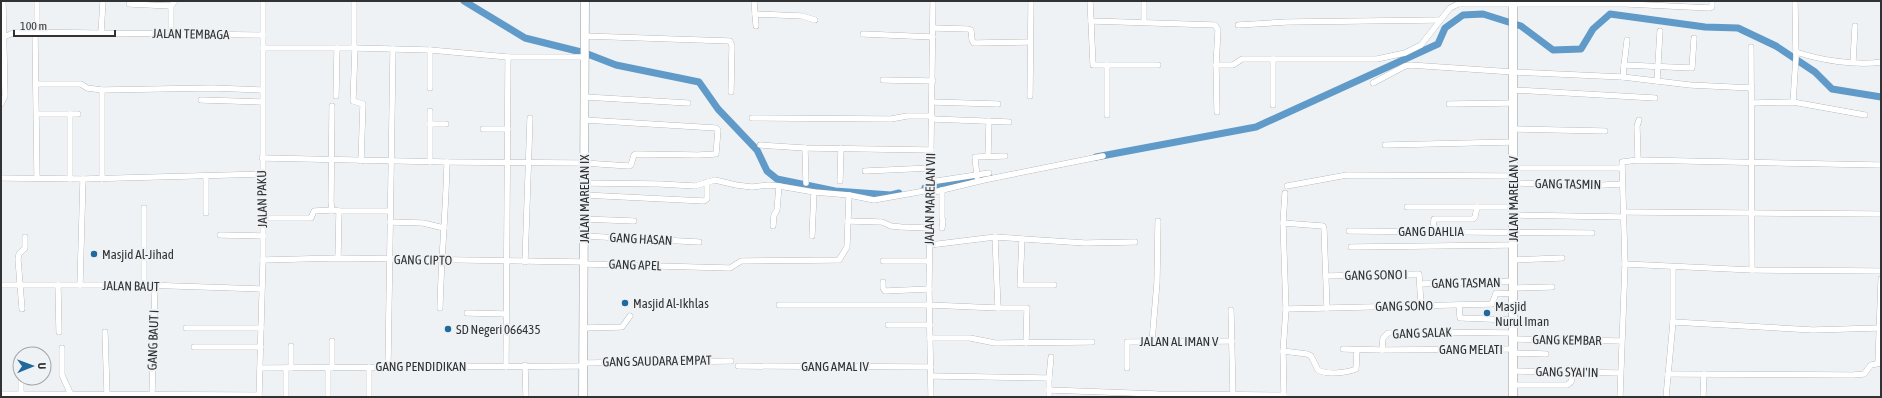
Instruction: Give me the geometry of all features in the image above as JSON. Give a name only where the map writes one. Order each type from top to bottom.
[{"type":"main road","name":"JALAN MARELAN IX","points":[[583,397],[585,1]]},
{"type":"main road","name":"JALAN MARELAN V","points":[[1513,2],[1513,397]]},
{"type":"street","points":[[1,104],[5,96],[2,37],[3,1]]},
{"type":"street","points":[[37,1],[37,178]]},
{"type":"street","points":[[101,33],[103,1]]},
{"type":"street","name":"JALAN PAKU","points":[[259,396],[263,260],[263,1]]},
{"type":"street","points":[[354,1],[355,48],[353,102],[363,104],[361,161]]},
{"type":"street","points":[[754,1],[756,26]]},
{"type":"street","name":"JALAN MARELAN VII","points":[[931,397],[929,261],[933,81],[933,1]]},
{"type":"street","points":[[1030,1],[1030,96]]},
{"type":"street","points":[[1090,1],[1093,65],[1158,65]]},
{"type":"street","points":[[1144,1],[1144,21]]},
{"type":"street","points":[[1216,65],[1233,65],[1242,59],[1377,59],[1405,53],[1425,42],[1439,20],[1450,8],[1458,4],[1513,2],[1627,4],[1710,8],[1712,7],[1712,1]]},
{"type":"street","points":[[1794,102],[1794,66],[1796,55],[1795,1]]},
{"type":"street","points":[[129,4],[173,3],[171,33]]},
{"type":"street","points":[[755,14],[802,16],[815,20]]},
{"type":"street","points":[[1238,25],[1287,22],[1439,20]]},
{"type":"street","points":[[1091,21],[1144,21],[1215,25],[1218,30],[1216,65],[1217,112]]},
{"type":"street","points":[[1853,62],[1855,26]]},
{"type":"street","points":[[932,28],[968,28],[971,30],[972,40],[974,43],[1030,42]]},
{"type":"street","points":[[1657,81],[1660,31]]},
{"type":"street","name":"JALAN TEMBAGA","points":[[2,37],[16,32],[263,35]]},
{"type":"street","points":[[863,34],[933,37]]},
{"type":"street","points":[[584,36],[730,41],[732,46],[731,92]]},
{"type":"street","points":[[1624,65],[1692,68],[1694,38]]},
{"type":"street","points":[[1623,77],[1627,40]]},
{"type":"street","points":[[1751,47],[1752,270]]},
{"type":"street","points":[[263,48],[430,50],[508,57],[584,56]]},
{"type":"street","points":[[336,96],[337,48]]},
{"type":"street","points":[[388,366],[393,49]]},
{"type":"street","points":[[430,50],[430,88]]},
{"type":"street","points":[[1796,55],[1818,59],[1853,62],[1881,62]]},
{"type":"street","points":[[506,366],[508,57]]},
{"type":"street","points":[[1273,59],[1273,105]]},
{"type":"street","points":[[1373,83],[1405,66],[1410,65],[1623,77],[1752,88]]},
{"type":"street","points":[[1107,66],[1108,115]]},
{"type":"street","points":[[883,80],[933,81]]},
{"type":"street","points":[[36,84],[81,84],[87,88],[102,90],[212,88],[262,90]]},
{"type":"street","points":[[102,90],[102,179]]},
{"type":"street","points":[[1513,90],[1655,98]]},
{"type":"street","points":[[585,97],[688,103]]},
{"type":"street","points":[[201,100],[262,102]]},
{"type":"street","points":[[932,102],[998,104]]},
{"type":"street","points":[[1752,103],[1794,102],[1865,115]]},
{"type":"street","points":[[1449,104],[1513,103]]},
{"type":"street","points":[[332,106],[332,210]]},
{"type":"street","points":[[430,111],[430,162]]},
{"type":"street","points":[[37,114],[78,114]]},
{"type":"street","points":[[70,114],[70,179]]},
{"type":"street","points":[[752,118],[892,119],[908,116],[1009,122]]},
{"type":"street","points":[[524,262],[530,118]]},
{"type":"street","points":[[262,158],[361,161],[584,163],[629,166],[636,154],[716,153],[718,130],[716,128],[584,120]]},
{"type":"street","points":[[1638,160],[1637,126],[1639,120]]},
{"type":"street","points":[[988,156],[989,121]]},
{"type":"street","points":[[430,124],[446,124]]},
{"type":"street","points":[[483,129],[508,129]]},
{"type":"street","points":[[1514,129],[1605,131]]},
{"type":"street","points":[[1385,145],[1513,142]]},
{"type":"street","points":[[760,145],[805,148],[931,150]]},
{"type":"street","points":[[805,148],[806,183]]},
{"type":"street","points":[[840,181],[841,148]]},
{"type":"street","points":[[977,178],[975,157],[1005,156]]},
{"type":"street","points":[[584,183],[695,186],[715,180],[752,187],[779,186],[814,192],[849,195],[874,200],[930,187],[1103,156]]},
{"type":"street","points":[[1620,397],[1625,264],[1622,162],[1638,160],[1881,164]]},
{"type":"street","points":[[440,308],[441,261],[446,216],[447,162]]},
{"type":"street","points":[[865,171],[931,168]]},
{"type":"street","points":[[1287,186],[1347,174],[1513,176],[1622,168]]},
{"type":"street","points":[[930,187],[942,190],[989,173]]},
{"type":"street","points":[[1,178],[102,179],[262,174]]},
{"type":"street","points":[[206,176],[206,213]]},
{"type":"street","name":"GANG TASMIN","points":[[1513,176],[1582,184],[1585,186],[1622,184]]},
{"type":"street","points":[[80,286],[83,179]]},
{"type":"street","points":[[584,195],[704,201],[707,199],[707,182]]},
{"type":"street","points":[[773,226],[774,215],[777,210],[779,186]]},
{"type":"street","points":[[942,190],[942,228]]},
{"type":"street","points":[[812,236],[814,192]]},
{"type":"street","points":[[1049,390],[1233,396],[1284,396],[1283,351],[1286,309],[1283,223],[1285,194]]},
{"type":"street","points":[[849,195],[848,221],[882,222],[891,226],[930,228]]},
{"type":"street","points":[[1407,207],[1477,207],[1513,211],[1624,214],[1881,214]]},
{"type":"street","points":[[1433,231],[1434,219],[1472,218],[1475,217],[1477,207]]},
{"type":"street","points":[[144,208],[144,286]]},
{"type":"street","points":[[262,218],[311,218],[314,211],[332,210],[390,211]]},
{"type":"street","points":[[338,258],[339,211]]},
{"type":"street","points":[[583,219],[634,221]]},
{"type":"street","name":"GANG APEL","points":[[584,263],[730,268],[741,261],[839,260],[847,247],[848,221]]},
{"type":"street","points":[[1152,341],[1157,282],[1158,221]]},
{"type":"street","points":[[390,222],[423,223],[444,228]]},
{"type":"street","points":[[1283,223],[1323,226],[1327,308]]},
{"type":"street","name":"GANG DAHLIA","points":[[1349,231],[1513,231],[1592,233]]},
{"type":"street","points":[[220,235],[263,236]]},
{"type":"street","name":"GANG HASAN","points":[[584,236],[699,242]]},
{"type":"street","points":[[22,309],[18,256],[25,248],[25,237]]},
{"type":"street","points":[[930,245],[995,237],[1085,242],[1135,242]]},
{"type":"street","points":[[995,237],[998,308]]},
{"type":"street","points":[[1022,239],[1020,285],[1054,286]]},
{"type":"street","points":[[1351,247],[1513,245]]},
{"type":"street","name":"GANG CIPTO","points":[[263,260],[338,258],[584,263]]},
{"type":"street","points":[[1513,260],[1562,258]]},
{"type":"street","points":[[882,261],[929,261]]},
{"type":"street","points":[[1625,264],[1752,270],[1881,271]]},
{"type":"street","points":[[1666,397],[1673,322],[1673,267]]},
{"type":"street","name":"GANG SONO I","points":[[1326,276],[1419,274],[1420,306]]},
{"type":"street","points":[[1668,374],[1864,374],[1871,364],[1879,363],[1881,278]]},
{"type":"street","points":[[883,282],[883,288],[885,291],[929,289]]},
{"type":"street","name":"JALAN BAUT","points":[[1,284],[261,289]]},
{"type":"street","name":"GANG TASMAN","points":[[1420,284],[1513,288]]},
{"type":"street","points":[[58,285],[59,332]]},
{"type":"street","name":"GANG BAUT I","points":[[152,395],[155,286]]},
{"type":"street","points":[[1513,288],[1552,287]]},
{"type":"street","name":"GANG SONO","points":[[1286,309],[1492,304],[1496,294],[1513,288]]},
{"type":"street","points":[[779,305],[929,305],[1027,308],[1026,343]]},
{"type":"street","points":[[1459,305],[1460,318],[1513,320]]},
{"type":"street","points":[[1231,310],[1233,396]]},
{"type":"street","points":[[467,313],[506,314]]},
{"type":"street","points":[[584,328],[622,327],[630,316]]},
{"type":"street","points":[[1673,322],[1813,330],[1879,328]]},
{"type":"street","points":[[888,325],[930,325]]},
{"type":"street","points":[[186,328],[261,328]]},
{"type":"street","points":[[105,332],[107,394]]},
{"type":"street","name":"GANG SALAK","points":[[1343,350],[1382,350],[1383,340],[1388,333],[1432,332],[1513,336]]},
{"type":"street","name":"GANG KEMBAR","points":[[1513,336],[1621,341]]},
{"type":"street","points":[[930,338],[970,338],[996,343],[1092,342]]},
{"type":"street","points":[[328,397],[332,341]]},
{"type":"street","name":"JALAN AL IMAN V","points":[[1127,368],[1127,342],[1232,341]]},
{"type":"street","points":[[286,397],[291,346]]},
{"type":"street","points":[[194,347],[261,347]]},
{"type":"street","points":[[62,348],[62,375],[72,396]]},
{"type":"street","points":[[1283,351],[1307,354],[1311,356],[1318,370],[1323,373],[1356,370],[1358,350]]},
{"type":"street","name":"GANG MELATI","points":[[1382,350],[1513,351],[1546,354]]},
{"type":"street","points":[[1049,397],[1051,357]]},
{"type":"street","name":"GANG SAUDARA EMPAT","points":[[583,364],[731,361]]},
{"type":"street","name":"GANG PENDIDIKAN","points":[[260,368],[583,364]]},
{"type":"street","points":[[525,365],[526,397]]},
{"type":"street","name":"GANG AMAL IV","points":[[738,366],[931,367]]},
{"type":"street","points":[[369,367],[369,397]]},
{"type":"street","name":"GANG SYAI'IN","points":[[1513,371],[1620,373]]},
{"type":"street","points":[[1513,385],[1567,385],[1572,381],[1574,372]]},
{"type":"street","points":[[1703,397],[1704,374]]},
{"type":"street","points":[[931,376],[1049,378]]},
{"type":"street","points":[[21,386],[21,394]]},
{"type":"street","points":[[1,396],[21,394],[38,396],[72,396],[107,394],[158,396],[259,396]]},
{"type":"waterway","points":[[464,1],[525,38],[585,53],[616,65],[699,82],[718,109],[757,150],[767,171],[777,179],[835,191],[891,195],[899,193]]},
{"type":"waterway","points":[[1096,157],[1256,127],[1438,44],[1445,28],[1463,15],[1483,14],[1521,26],[1553,50],[1581,49],[1593,29],[1610,14],[1705,27],[1738,28],[1776,46],[1815,72],[1832,89],[1881,97]]},
{"type":"waterway","points":[[925,188],[989,176]]},
{"type":"place","name":"Masjid Al-Jihad","points":[[94,254]]},
{"type":"place","name":"Masjid Al-Ikhlas","points":[[625,303]]},
{"type":"place","name":"Masjid Nurul Iman","points":[[1487,313]]},
{"type":"place","name":"SD Negeri 066435","points":[[448,329]]}]
